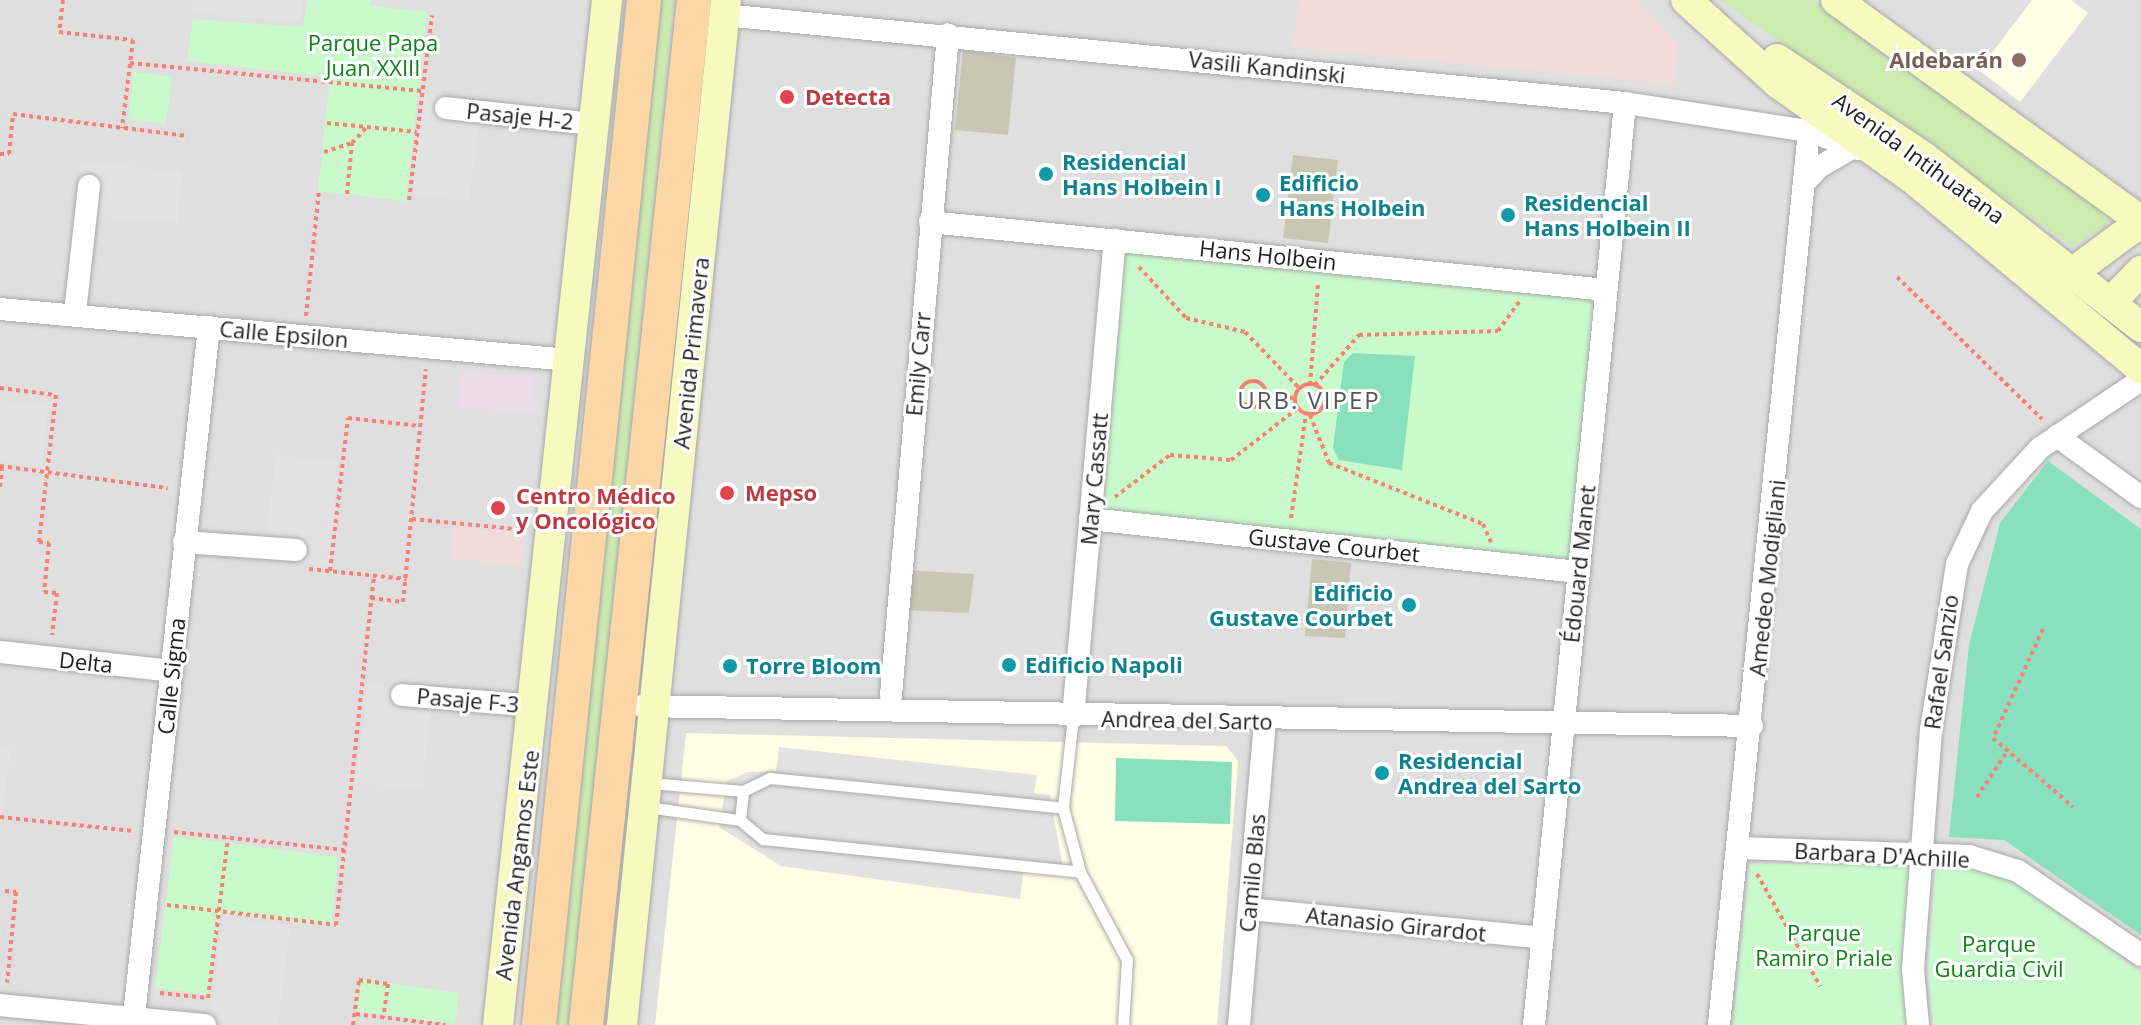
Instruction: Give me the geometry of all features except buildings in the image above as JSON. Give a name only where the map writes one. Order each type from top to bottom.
[{"type":"main road","points":[[535,706],[607,0]]},
{"type":"main road","name":"Avenida Angamos Este","points":[[539,1025],[644,0]]},
{"type":"main road","name":"Avenida Primavera","points":[[639,706],[694,0]]},
{"type":"main road","points":[[1688,0],[1779,84],[1885,159],[2141,369]]},
{"type":"main road","name":"Avenida Intihuatana","points":[[1688,0],[1924,157],[2141,327]]},
{"type":"main road","points":[[1836,0],[2141,222],[2072,273]]},
{"type":"main road","name":"Avenida Primavera","points":[[639,706],[725,8]]},
{"type":"main road","points":[[2110,303],[2141,271]]},
{"type":"main road","name":"Avenida Angamos Este","points":[[498,1025],[535,706]]},
{"type":"main road","points":[[622,1025],[647,795],[639,706]]},
{"type":"main road","points":[[586,1025],[639,706]]},
{"type":"street","name":"Vasili Kandinski","points":[[725,8],[948,34],[1625,103],[1809,131],[1885,159]]},
{"type":"street","name":"Emily Carr","points":[[891,695],[948,34]]},
{"type":"street","points":[[1751,121],[1773,113],[1781,99],[1779,84]]},
{"type":"street","points":[[1779,84],[1809,131]]},
{"type":"street","name":"Édouard Manet","points":[[1534,1025],[1625,103]]},
{"type":"street","name":"Pasaje H-2","points":[[446,108],[594,124]]},
{"type":"street","name":"Amedeo Modigliani","points":[[1719,1025],[1740,848],[1809,131]]},
{"type":"street","points":[[1805,182],[1819,167],[1853,147]]},
{"type":"street","points":[[75,313],[89,186]]},
{"type":"street","name":"Hans Holbein","points":[[930,222],[1606,290]]},
{"type":"street","name":"Mary Cassatt","points":[[1073,717],[1097,512],[1115,240]]},
{"type":"street","name":"Calle Epsilon","points":[[0,309],[75,313],[569,360]]},
{"type":"street","name":"Calle Sigma","points":[[133,1021],[209,327]]},
{"type":"street","name":"Rafael Sanzio","points":[[1918,1025],[1913,969],[1931,730],[1957,564],[1982,511],[2057,436],[2141,380]]},
{"type":"street","points":[[2057,436],[2141,497]]},
{"type":"street","name":"Gustave Courbet","points":[[1097,512],[1579,572]]},
{"type":"street","points":[[184,542],[296,550]]},
{"type":"street","name":"Delta","points":[[0,652],[172,671]]},
{"type":"street","name":"Pasaje F-3","points":[[402,695],[535,706]]},
{"type":"street","name":"Andrea del Sarto","points":[[639,706],[1563,727],[1752,726]]},
{"type":"street","name":"Camilo Blas","points":[[1239,1025],[1265,721]]},
{"type":"street","name":"Barbara D'Achille","points":[[1740,848],[1969,856],[2018,871],[2141,955]]},
{"type":"street","name":"Atanasio Girardot","points":[[1249,909],[1543,938]]},
{"type":"street","points":[[2,1006],[133,1021],[205,1025]]},
{"type":"lane","points":[[1073,717],[1063,808],[1080,872],[1127,960],[1123,1025]]},
{"type":"lane","points":[[647,795],[743,791],[770,778],[1063,808]]},
{"type":"lane","points":[[740,820],[743,791]]},
{"type":"lane","points":[[647,795],[740,820],[763,839],[1080,872]]},
{"type":"path","points":[[63,0],[59,32],[133,40],[122,128]]},
{"type":"path","points":[[409,200],[432,15]]},
{"type":"path","points":[[130,63],[422,91]]},
{"type":"path","points":[[0,154],[9,154],[13,114],[188,136]]},
{"type":"path","points":[[327,123],[417,132]]},
{"type":"path","points":[[324,152],[352,143],[367,127]]},
{"type":"path","points":[[347,194],[352,143]]},
{"type":"path","points":[[303,335],[319,191]]},
{"type":"path","points":[[1137,264],[1186,318],[1245,332],[1300,389]]},
{"type":"path","points":[[1312,385],[1319,273]]},
{"type":"path","points":[[1897,277],[2057,436]]},
{"type":"path","points":[[1478,547],[1494,549],[1483,524],[1329,463],[1308,414],[1298,408],[1295,398],[1300,389],[1312,385],[1359,335],[1498,331],[1525,293]]},
{"type":"path","points":[[371,598],[403,602],[428,347]]},
{"type":"path","points":[[1266,395],[1256,381],[1241,392],[1246,404],[1254,406],[1266,395],[1295,398]]},
{"type":"path","points":[[1290,527],[1308,414],[1325,403],[1324,393],[1312,385]]},
{"type":"path","points":[[0,388],[56,395],[39,542],[49,543],[44,592],[57,593],[49,658]]},
{"type":"path","points":[[1097,512],[1170,455],[1231,460],[1298,408]]},
{"type":"path","points":[[330,571],[348,418],[420,426]]},
{"type":"path","points":[[0,487],[1,467],[190,490]]},
{"type":"path","points":[[412,519],[527,530]]},
{"type":"path","points":[[162,905],[336,925],[374,576]]},
{"type":"path","points":[[2043,629],[1993,738],[2073,807]]},
{"type":"path","points":[[1977,797],[2008,750]]},
{"type":"path","points":[[151,992],[208,998],[228,838]]},
{"type":"path","points":[[1740,848],[1820,986]]},
{"type":"path","points":[[2,1006],[16,892],[5,891]]},
{"type":"path","points":[[353,1025],[359,980],[388,984],[383,1018]]},
{"type":"path","points":[[355,1014],[445,1025]]},
{"type":"shaded area","points":[[0,0],[2141,0],[2141,1025],[0,1025]]},
{"type":"shaded area","points":[[193,0],[303,0],[301,21],[192,13]]},
{"type":"shaded area","points":[[1299,0],[1637,0],[1678,45],[1674,84],[1293,47]]},
{"type":"shaded area","name":"Aldebarán","points":[[2032,0],[2071,0],[2088,13],[2020,102],[1979,70]]},
{"type":"shaded area","points":[[963,50],[1016,58],[1008,135],[955,130]]},
{"type":"shaded area","points":[[424,94],[482,101],[469,201],[412,196]]},
{"type":"shaded area","points":[[1293,155],[1338,160],[1328,243],[1283,238]]},
{"type":"shaded area","points":[[80,162],[182,172],[177,223],[75,214]]},
{"type":"shaded area","points":[[462,371],[533,378],[535,414],[458,406]]},
{"type":"shaded area","points":[[0,400],[48,406],[42,467],[0,462]]},
{"type":"shaded area","points":[[276,454],[338,463],[329,566],[264,559]]},
{"type":"shaded area","points":[[455,526],[525,533],[522,566],[451,558]]},
{"type":"shaded area","points":[[1312,559],[1351,563],[1345,638],[1305,636]]},
{"type":"shaded area","points":[[904,570],[974,574],[969,613],[902,610]]},
{"type":"shaded area","points":[[369,684],[432,692],[422,790],[355,782]]},
{"type":"shaded area","points":[[686,733],[1226,746],[1238,761],[1217,1025],[655,1025]]},
{"type":"shaded area","points":[[0,747],[11,749],[2,814],[0,814]]},
{"type":"shaded area","points":[[779,747],[1037,775],[1034,793],[1050,795],[1064,873],[1023,873],[1020,899],[781,866],[719,827],[727,781],[748,772],[776,771]]},
{"type":"shaded area","points":[[223,918],[290,925],[278,1025],[210,1025]]},
{"type":"green space","name":"Parque Papa Juan XXIII","points":[[308,0],[371,0],[371,6],[427,12],[406,201],[318,191],[330,77],[187,61],[193,19],[303,27]]},
{"type":"green space","points":[[656,0],[674,0],[570,1025],[551,1025]]},
{"type":"green space","points":[[1720,0],[1814,0],[2108,213],[2108,226],[2072,246]]},
{"type":"green space","points":[[134,72],[172,77],[166,124],[128,119]]},
{"type":"green space","points":[[1124,248],[1596,298],[1571,562],[1099,510]]},
{"type":"green space","points":[[1353,353],[1415,356],[1402,470],[1339,460],[1333,448],[1344,362]]},
{"type":"green space","points":[[2048,461],[2141,529],[2141,935],[2004,840],[1949,837],[1969,645],[2000,523]]},
{"type":"green space","points":[[1116,758],[1232,762],[1230,824],[1115,821]]},
{"type":"green space","points":[[174,836],[338,857],[332,925],[220,913],[208,995],[155,988]]},
{"type":"green space","name":"Parque Guardia Civil","points":[[1936,863],[1982,867],[2012,881],[2141,972],[2141,1025],[1933,1025],[1928,970]]},
{"type":"green space","name":"Parque Ramiro Priale","points":[[1750,864],[1915,864],[1911,1025],[1733,1025]]},
{"type":"green space","points":[[361,979],[459,993],[455,1024],[356,1011]]},
{"type":"place","name":"Aldebarán","points":[[2019,60]]},
{"type":"place","name":"Detecta","points":[[787,97]]},
{"type":"place","name":"Residencial Hans Holbein I","points":[[1046,174]]},
{"type":"place","name":"Edificio Hans Holbein","points":[[1263,195]]},
{"type":"place","name":"Residencial Hans Holbein II","points":[[1508,215]]},
{"type":"place","name":"Mepso","points":[[727,493]]},
{"type":"place","name":"Centro Médico y Oncológico","points":[[498,508]]},
{"type":"place","name":"Edificio Gustave Courbet","points":[[1409,605]]},
{"type":"place","name":"Edificio Napoli","points":[[1009,665]]},
{"type":"place","name":"Torre Bloom","points":[[730,666]]},
{"type":"place","name":"Residencial Andrea del Sarto","points":[[1382,773]]},
{"type":"district","name":"URB. VIPEP","points":[[1309,400]]}]
